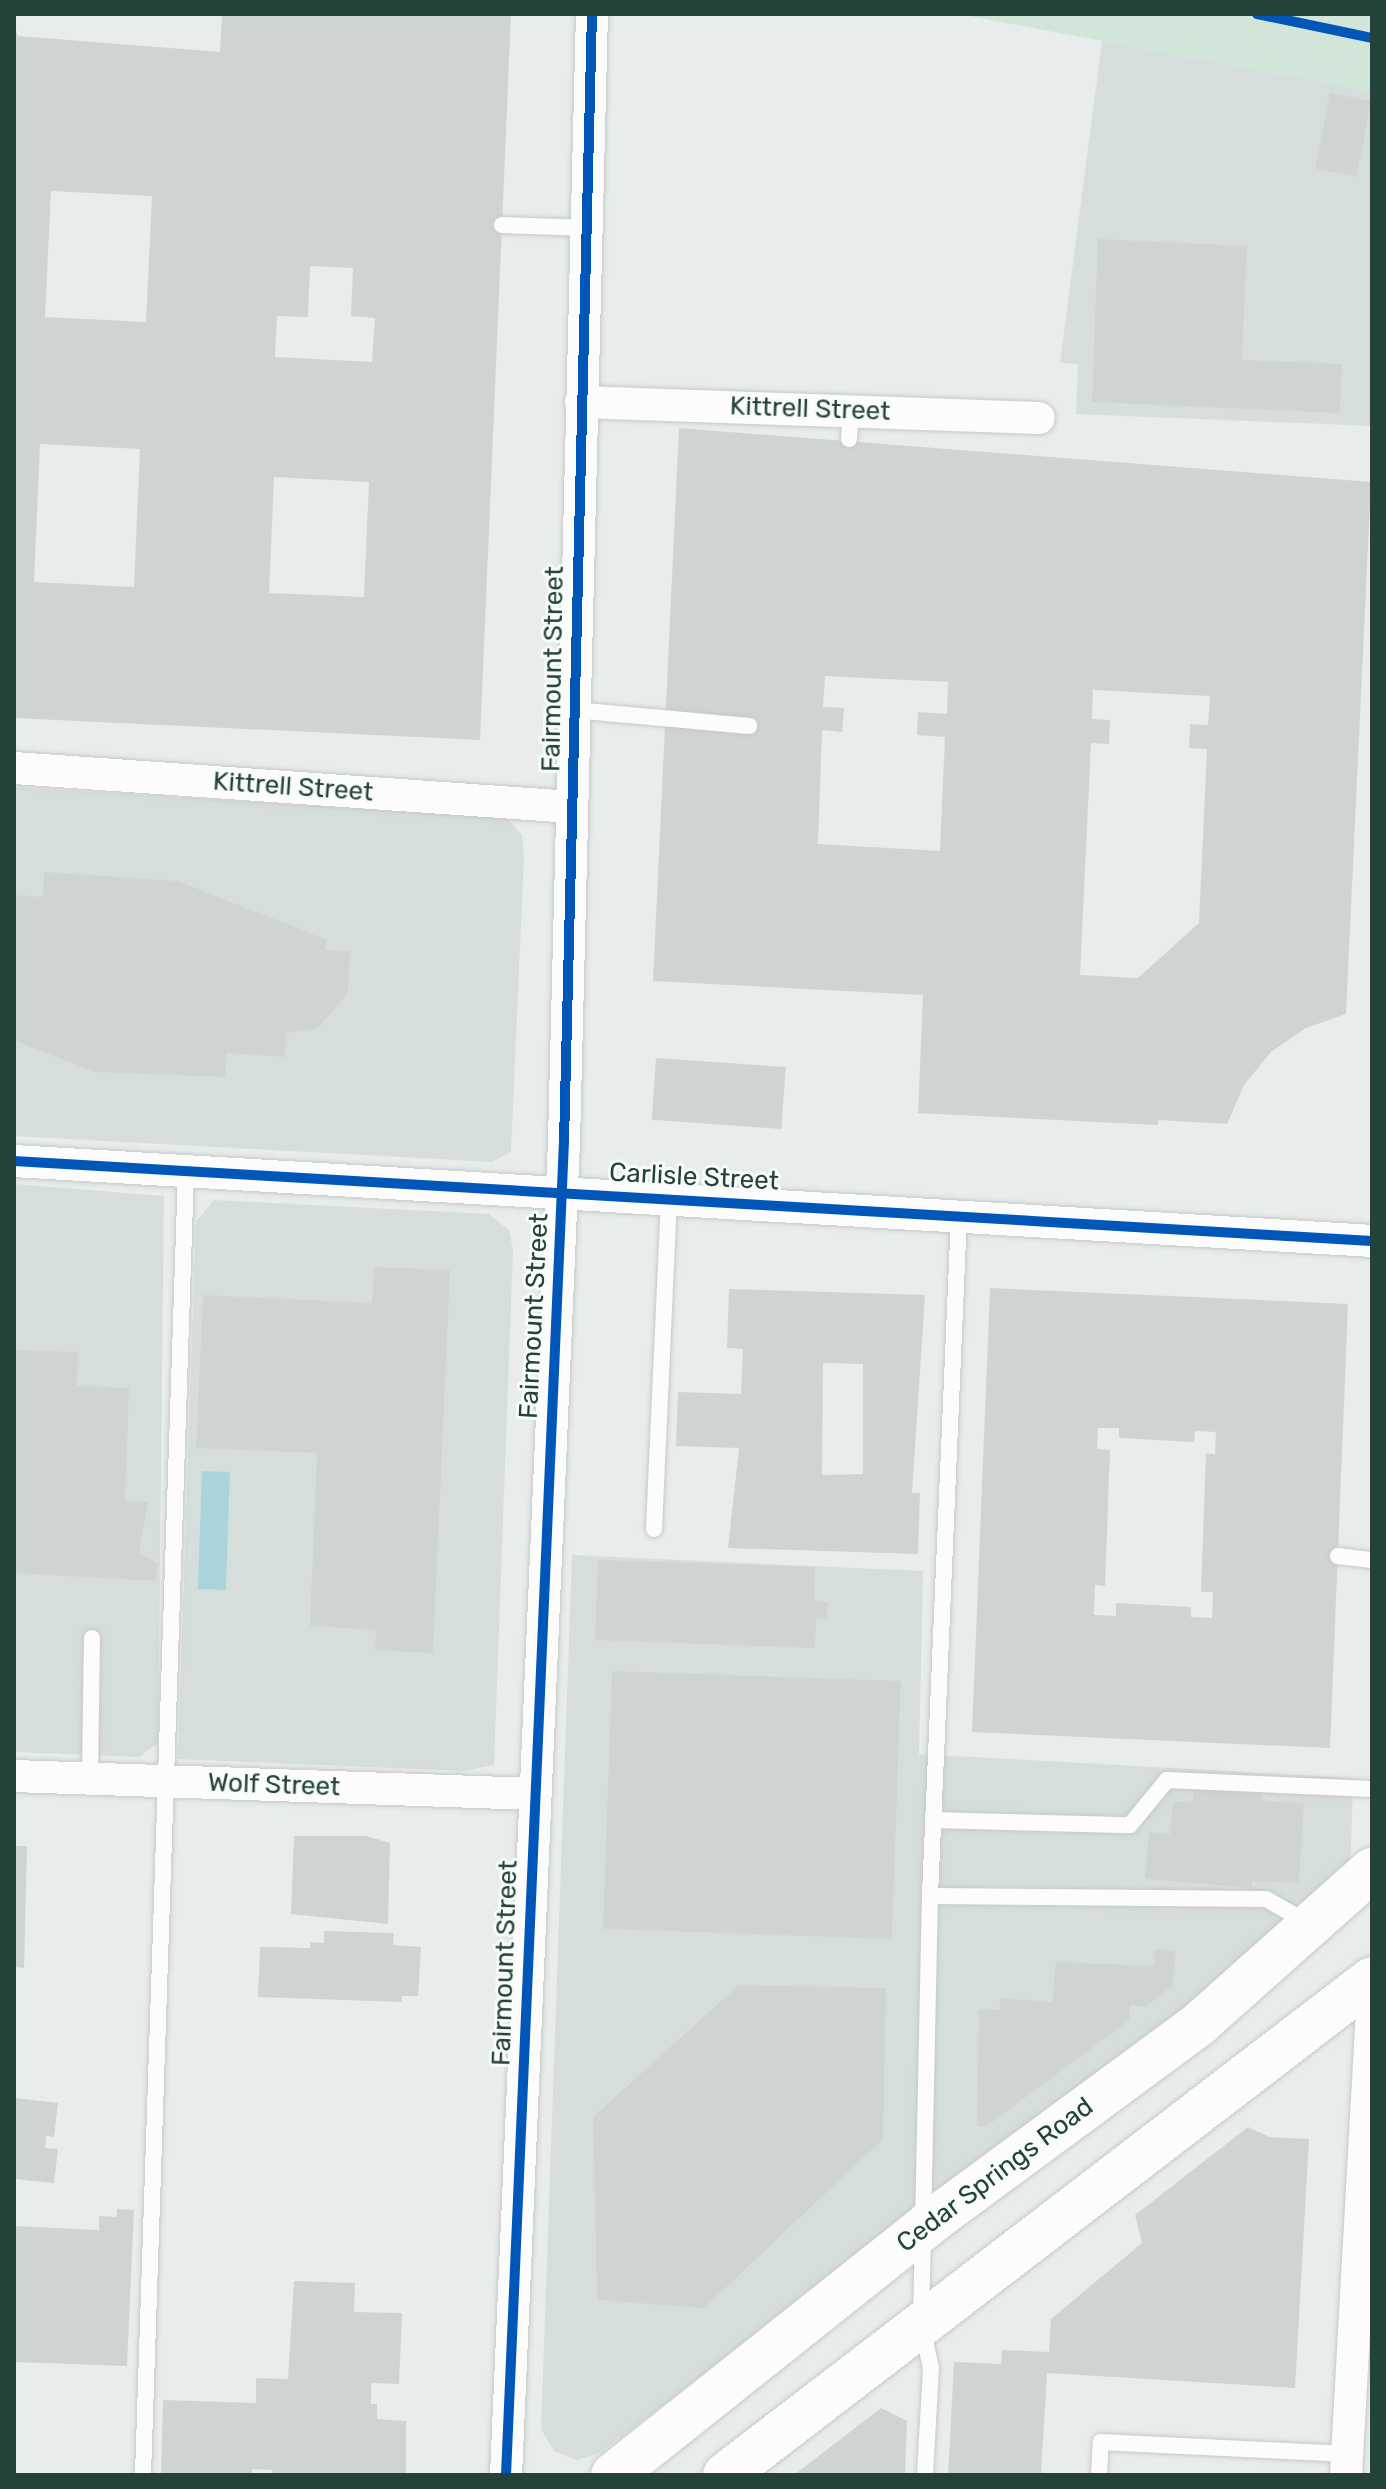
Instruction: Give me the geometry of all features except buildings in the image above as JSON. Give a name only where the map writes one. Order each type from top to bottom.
[{"type":"main road","name":"Cedar Springs Road","points":[[613,2475],[928,2224],[1199,2024],[1314,1926],[1372,1870]]},
{"type":"main road","points":[[725,2475],[1372,1979]]},
{"type":"street","name":"Fairmount Street","points":[[506,2475],[561,1192],[592,14]]},
{"type":"street","name":"Kittrell Street","points":[[581,402],[850,425],[1039,418]]},
{"type":"street","name":"Kittrell Street","points":[[14,768],[572,807]]},
{"type":"street","name":"Carlisle Street","points":[[14,1161],[1372,1241]]},
{"type":"street","name":"Wolf Street","points":[[14,1776],[534,1794]]},
{"type":"street","points":[[1347,2464],[1372,2008]]},
{"type":"lane","points":[[502,225],[587,228]]},
{"type":"lane","points":[[574,710],[749,726]]},
{"type":"lane","points":[[143,2475],[186,1170]]},
{"type":"lane","points":[[654,1529],[669,1198]]},
{"type":"lane","points":[[925,2475],[931,2368],[921,2323],[928,2224],[930,1896],[959,1215]]},
{"type":"lane","points":[[1338,1556],[1372,1560]]},
{"type":"lane","points":[[90,1778],[92,1638]]},
{"type":"lane","points":[[933,1820],[1130,1825],[1167,1780],[1372,1789]]},
{"type":"lane","points":[[930,1896],[1266,1899],[1314,1926]]},
{"type":"lane","points":[[1099,2475],[1101,2442],[1347,2464]]},
{"type":"shaded area","points":[[1102,41],[1372,91],[1372,426],[1076,414],[1078,364],[1060,363]]},
{"type":"shaded area","points":[[14,787],[507,818],[522,835],[524,856],[511,1152],[492,1162],[14,1136]]},
{"type":"shaded area","points":[[14,1184],[164,1196],[158,1743],[139,1757],[14,1752]]},
{"type":"shaded area","points":[[214,1200],[489,1214],[509,1230],[513,1249],[494,1765],[463,1771],[178,1759],[196,1222]]},
{"type":"shaded area","points":[[572,1555],[923,1571],[919,1754],[1353,1778],[1351,1853],[1343,1874],[1230,1976],[600,2453],[577,2460],[554,2451],[541,2429]]},
{"type":"green space","points":[[959,14],[1372,14],[1372,91],[1123,45]]},
{"type":"water","points":[[202,1471],[230,1472],[226,1590],[198,1589]]},
{"type":"cycle path","points":[[506,2475],[564,1142],[592,14]]},
{"type":"cycle path","points":[[1257,14],[1372,38]]},
{"type":"cycle path","points":[[14,1161],[1372,1241]]}]
